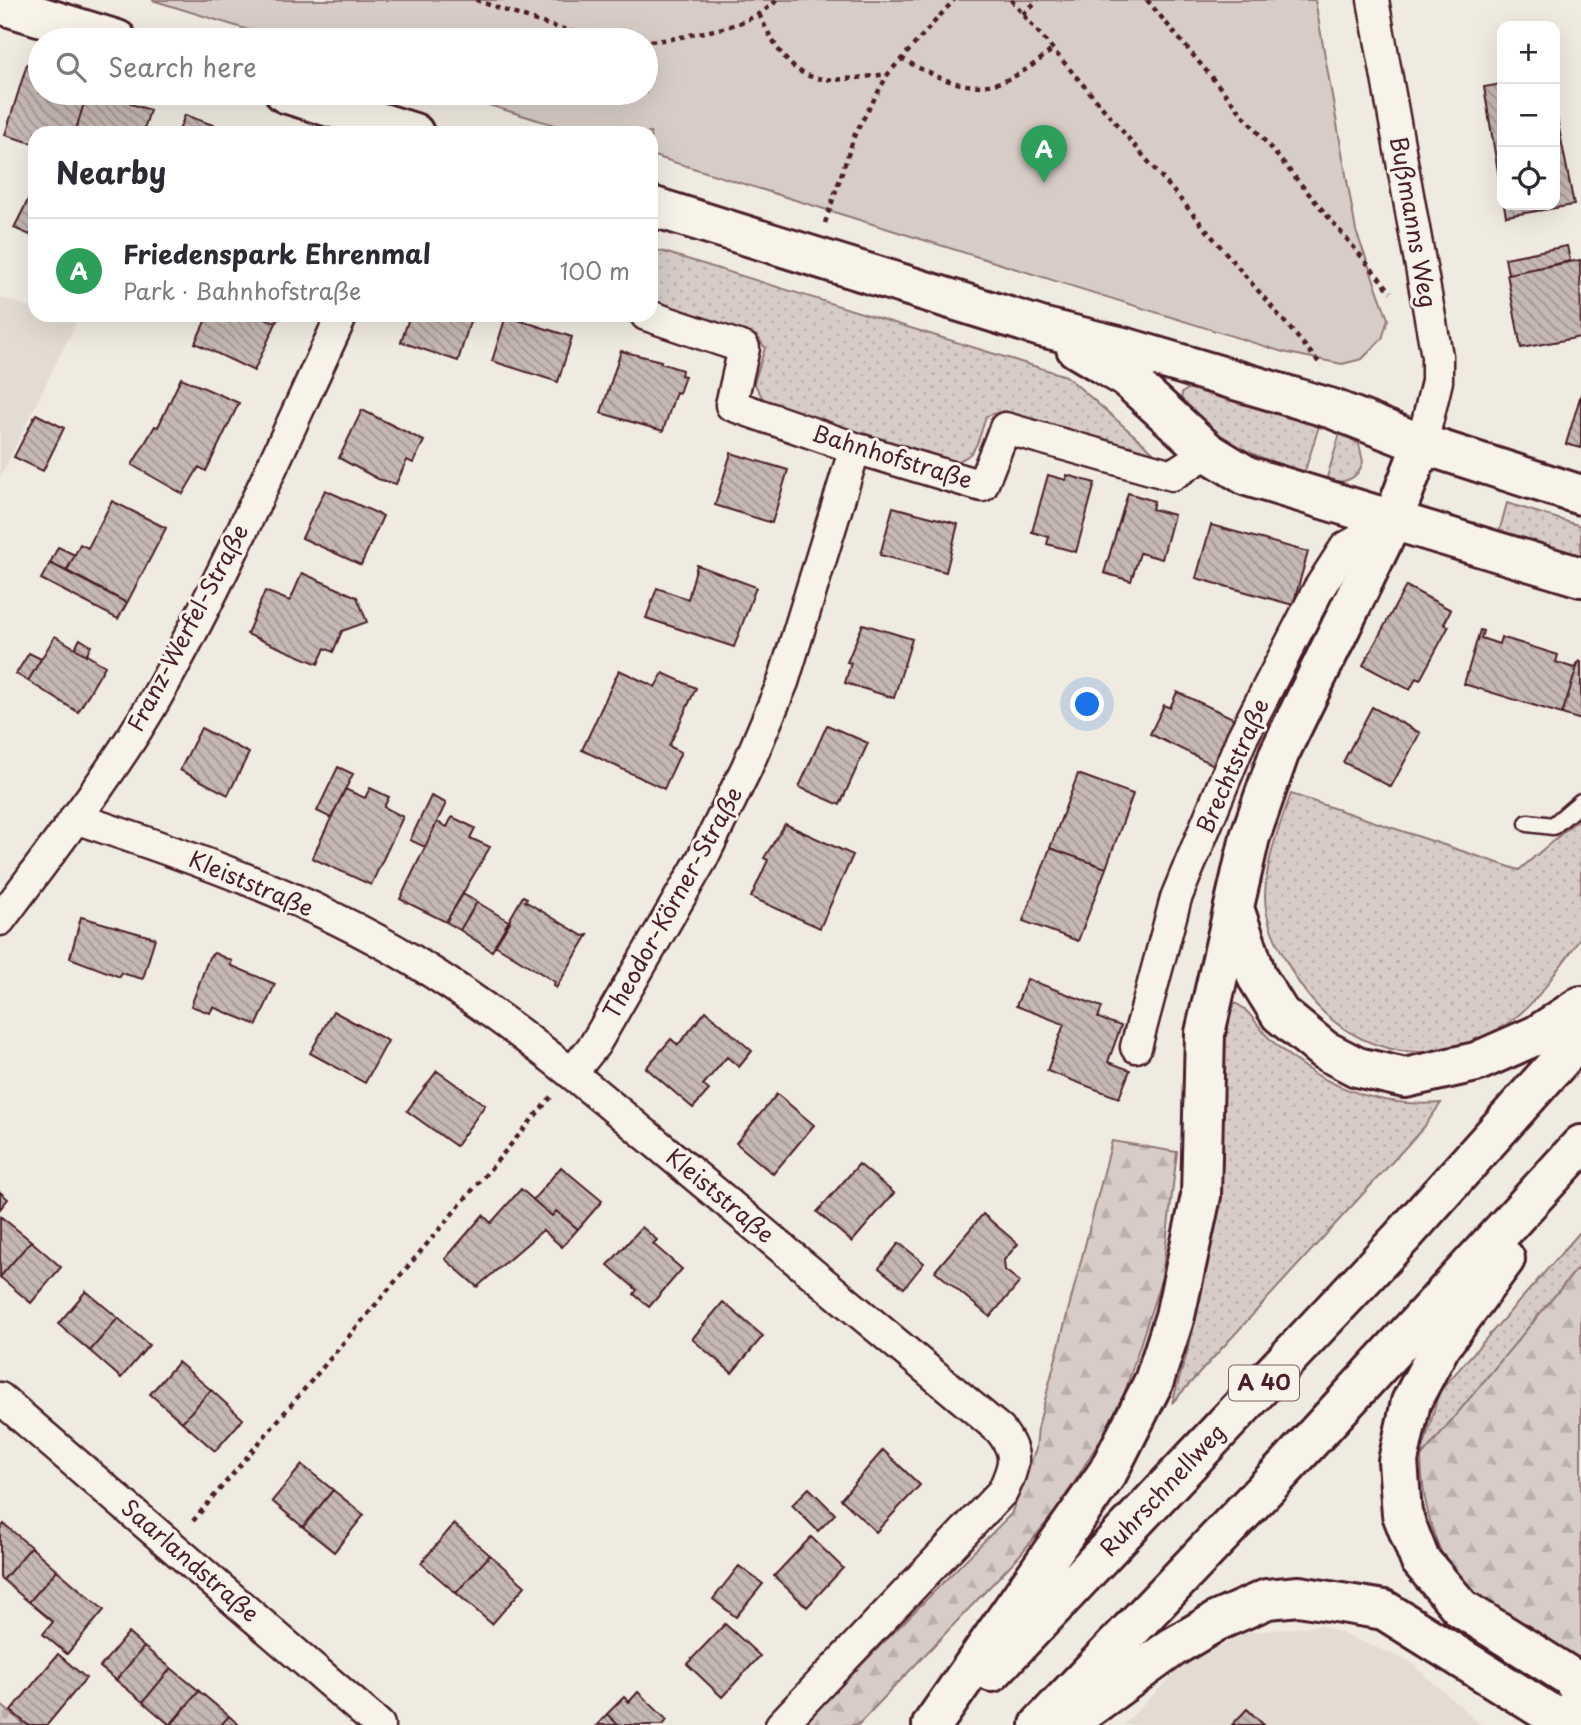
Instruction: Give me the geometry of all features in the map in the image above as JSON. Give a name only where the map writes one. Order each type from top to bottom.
[{"type":"main road","points":[[0,4],[78,28]]},
{"type":"main road","points":[[324,105],[391,126]]},
{"type":"main road","points":[[658,208],[1041,327],[1127,348],[1333,409],[1422,444],[1581,495]]},
{"type":"main road","points":[[1041,327],[1128,379],[1209,452],[1247,476],[1581,577]]},
{"type":"main road","points":[[932,1725],[1108,1472],[1154,1381],[1175,1316],[1201,1196],[1205,1033],[1250,837],[1279,754],[1392,522],[1422,444]]},
{"type":"main road","points":[[1234,908],[1257,977],[1280,1014],[1324,1050],[1357,1067],[1405,1077],[1476,1062],[1537,1035],[1581,1006]]},
{"type":"main road","name":"Ruhrschnellweg","points":[[943,1725],[1402,1237],[1581,1037]]},
{"type":"main road","points":[[1040,1725],[1287,1466],[1581,1145]]},
{"type":"main road","points":[[1581,1156],[1440,1347],[1411,1402],[1398,1461],[1402,1514],[1420,1560],[1461,1608],[1572,1678],[1581,1694]]},
{"type":"main road","points":[[1065,1725],[1173,1647],[1217,1621],[1267,1600],[1299,1595],[1384,1610],[1549,1713],[1581,1720]]},
{"type":"street","name":"Bußmanns Weg","points":[[1373,0],[1437,356],[1437,382],[1422,444]]},
{"type":"street","name":"Bahnhofstraße","points":[[658,319],[744,348],[731,405],[855,448],[982,485],[1004,428],[1172,475],[1209,452]]},
{"type":"street","name":"Franz-Werfel-Straße","points":[[0,920],[75,818],[155,700],[236,542],[339,322]]},
{"type":"street","name":"Theodor-Körner-Straße","points":[[572,1073],[595,1044],[702,859],[747,766],[783,682],[855,448]]},
{"type":"street","name":"Brechtstraße","points":[[1136,1047],[1176,898],[1242,738],[1318,590],[1345,548],[1392,522]]},
{"type":"street","name":"Kleiststraße","points":[[75,818],[155,845],[355,929],[409,958],[494,1012],[572,1073],[1000,1430],[1011,1444],[1014,1465],[1003,1491],[781,1725]]},
{"type":"street","name":"Saarlandstraße","points":[[0,1398],[380,1725]]},
{"type":"lane","points":[[1528,823],[1553,827],[1581,802]]},
{"type":"path","points":[[476,0],[565,28]]},
{"type":"path","points":[[658,40],[714,30],[759,14],[777,0]]},
{"type":"path","points":[[813,255],[855,134],[888,74],[954,0]]},
{"type":"path","points":[[1011,0],[1339,387],[1333,409]]},
{"type":"path","points":[[1023,14],[1038,0]]},
{"type":"path","points":[[1147,0],[1399,301],[1427,302]]},
{"type":"path","points":[[759,14],[787,64],[803,76],[827,80],[888,74]]},
{"type":"path","points":[[901,58],[932,76],[967,86],[998,84],[1027,71],[1054,49]]},
{"type":"path","points":[[172,1545],[572,1073]]},
{"type":"shaded area","points":[[0,297],[28,307],[28,322],[76,323],[0,478]]},
{"type":"shaded area","points":[[1321,1625],[1409,1661],[1481,1725],[1123,1725],[1181,1667],[1245,1633]]},
{"type":"green space","points":[[152,0],[1315,0],[1356,231],[1388,319],[1382,339],[1362,359],[1342,364],[1283,352],[658,157],[658,126],[557,126],[489,105],[658,105],[658,28],[242,28]]},
{"type":"green space","points":[[658,250],[1066,376],[1158,456],[1004,411],[986,416],[973,450],[955,462],[766,404],[754,383],[765,348],[757,336],[658,305]]},
{"type":"green space","points":[[1189,388],[1319,426],[1304,474],[1253,454],[1207,426],[1181,400],[1182,393]]},
{"type":"green space","points":[[1340,433],[1359,444],[1363,462],[1353,477],[1339,482],[1326,481]]},
{"type":"green space","points":[[1507,503],[1581,526],[1581,557],[1499,532]]},
{"type":"green space","points":[[1291,794],[1519,870],[1581,817],[1580,938],[1527,1008],[1493,1033],[1457,1047],[1419,1052],[1382,1046],[1346,1030],[1315,1003],[1289,966],[1269,924],[1265,896],[1268,870]]},
{"type":"green space","points":[[1231,1002],[1242,1007],[1287,1054],[1326,1080],[1370,1097],[1417,1104],[1441,1103],[1424,1127],[1172,1403],[1190,1343],[1205,1274],[1214,1190],[1222,1046]]},
{"type":"green space","points":[[1112,1141],[1177,1152],[1162,1277],[1120,1407],[1060,1506],[1019,1556],[858,1725],[802,1725],[1011,1514],[1036,1449],[1038,1427]]},
{"type":"green space","points":[[1581,1231],[1581,1264],[1421,1457],[1439,1392]]},
{"type":"green space","points":[[1581,1264],[1581,1657],[1566,1656],[1508,1625],[1486,1611],[1464,1589],[1452,1573],[1435,1536],[1425,1497],[1421,1457]]},
{"type":"green space","points":[[0,1704],[25,1725],[0,1725]]},
{"type":"building","points":[[27,64],[28,105],[83,105],[77,126],[28,126],[28,142],[5,135]]},
{"type":"building","points":[[1497,85],[1497,166],[1484,87]]},
{"type":"building","points":[[83,105],[134,105],[150,110],[145,126],[77,126]]},
{"type":"building","points":[[185,115],[216,126],[181,126]]},
{"type":"building","points":[[1560,134],[1574,205],[1560,207]]},
{"type":"building","points":[[28,200],[28,234],[14,228]]},
{"type":"building","points":[[1505,210],[1543,210],[1506,216]]},
{"type":"building","points":[[1567,246],[1570,261],[1508,274],[1505,258]]},
{"type":"building","points":[[1580,260],[1581,337],[1521,348],[1507,274]]},
{"type":"building","points":[[205,322],[276,323],[254,371],[195,343]]},
{"type":"building","points":[[408,322],[470,322],[458,361],[401,342]]},
{"type":"building","points":[[504,322],[525,322],[572,337],[558,382],[492,361]]},
{"type":"building","points":[[621,351],[661,361],[660,363],[682,370],[681,375],[685,376],[679,393],[676,392],[663,431],[601,413]]},
{"type":"building","points":[[181,378],[239,403],[206,471],[199,467],[183,494],[132,465],[155,426],[158,427]]},
{"type":"building","points":[[1581,394],[1581,448],[1566,444]]},
{"type":"building","points":[[362,410],[424,441],[413,463],[407,460],[396,484],[378,479],[339,458]]},
{"type":"building","points":[[36,414],[64,428],[43,471],[14,457]]},
{"type":"building","points":[[731,453],[788,470],[772,523],[715,505]]},
{"type":"building","points":[[1048,475],[1066,480],[1067,475],[1095,483],[1076,552],[1047,544],[1049,537],[1032,532]]},
{"type":"building","points":[[325,490],[383,516],[361,565],[302,538]]},
{"type":"building","points":[[1128,493],[1154,501],[1152,509],[1174,515],[1162,559],[1140,553],[1131,581],[1104,573]]},
{"type":"building","points":[[112,501],[166,528],[127,603],[67,571],[80,544],[88,548]]},
{"type":"building","points":[[893,507],[958,524],[946,572],[880,555]]},
{"type":"building","points":[[1211,525],[1308,552],[1293,605],[1196,578]]},
{"type":"building","points":[[58,547],[75,555],[66,571],[50,563]]},
{"type":"building","points":[[50,563],[127,603],[118,619],[41,579]]},
{"type":"building","points":[[697,565],[756,587],[734,647],[646,618],[657,588],[688,599]]},
{"type":"building","points":[[302,573],[357,597],[367,622],[342,631],[333,652],[325,648],[318,664],[247,634],[265,591],[290,601]]},
{"type":"building","points":[[1406,586],[1451,610],[1444,624],[1449,626],[1420,680],[1416,678],[1410,690],[1363,665]]},
{"type":"building","points":[[863,624],[912,639],[894,698],[845,683],[851,663],[847,662]]},
{"type":"building","points":[[1480,630],[1483,631],[1481,638],[1499,644],[1501,637],[1558,655],[1556,662],[1574,668],[1579,661],[1562,714],[1464,684]]},
{"type":"building","points":[[55,636],[105,666],[78,712],[28,681]]},
{"type":"building","points":[[80,639],[91,646],[86,655],[75,648]]},
{"type":"building","points":[[29,653],[41,659],[28,681],[16,674]]},
{"type":"building","points":[[1579,661],[1581,662],[1581,720],[1562,714]]},
{"type":"building","points":[[619,670],[655,687],[663,673],[696,688],[669,746],[681,752],[664,789],[582,750]]},
{"type":"building","points":[[1177,692],[1235,719],[1214,765],[1150,734],[1164,705],[1170,708]]},
{"type":"building","points":[[1372,707],[1420,733],[1391,787],[1343,762]]},
{"type":"building","points":[[827,725],[868,743],[840,805],[799,787]]},
{"type":"building","points":[[201,728],[249,753],[228,795],[180,770]]},
{"type":"building","points":[[338,767],[353,774],[331,818],[317,811]]},
{"type":"building","points":[[1078,774],[1133,794],[1106,868],[1050,848]]},
{"type":"building","points":[[370,788],[389,797],[384,807],[403,817],[371,885],[312,858],[345,789],[365,798]]},
{"type":"building","points":[[431,796],[446,803],[425,847],[410,840]]},
{"type":"building","points":[[452,817],[475,828],[470,838],[490,847],[446,922],[400,899],[437,822],[447,827]]},
{"type":"building","points":[[785,824],[853,855],[820,928],[751,897],[768,860],[764,858]]},
{"type":"building","points":[[1050,848],[1106,868],[1078,941],[1023,921]]},
{"type":"building","points":[[463,894],[477,902],[460,930],[446,922]]},
{"type":"building","points":[[523,896],[527,898],[525,901],[583,936],[588,935],[556,988],[553,986],[555,982],[495,945]]},
{"type":"building","points":[[477,902],[510,922],[492,951],[460,930]]},
{"type":"building","points":[[81,917],[155,938],[143,979],[121,973],[120,977],[70,958]]},
{"type":"building","points":[[214,953],[232,961],[230,965],[275,984],[257,1025],[213,1007],[210,1013],[191,1006],[209,957]]},
{"type":"building","points":[[1027,979],[1102,1007],[1098,1018],[1121,1026],[1108,1062],[1130,1070],[1119,1098],[1047,1071],[1064,1024],[1016,1006]]},
{"type":"building","points":[[333,1011],[388,1041],[365,1083],[310,1053]]},
{"type":"building","points":[[706,1011],[752,1051],[739,1067],[727,1057],[703,1085],[709,1090],[693,1108],[646,1068],[671,1039],[678,1045]]},
{"type":"building","points":[[437,1071],[485,1105],[456,1146],[407,1111]]},
{"type":"building","points":[[777,1094],[814,1125],[773,1174],[736,1143]]},
{"type":"building","points":[[859,1164],[894,1193],[852,1242],[817,1212]]},
{"type":"building","points":[[561,1167],[602,1201],[578,1229],[556,1211],[552,1216],[533,1200]]},
{"type":"building","points":[[521,1189],[552,1216],[556,1211],[578,1229],[562,1247],[543,1230],[477,1287],[445,1259],[483,1215],[491,1223]]},
{"type":"building","points":[[0,1192],[8,1199],[0,1209]]},
{"type":"building","points":[[983,1214],[1018,1244],[1004,1260],[1005,1270],[1020,1282],[990,1317],[935,1271]]},
{"type":"building","points":[[0,1216],[31,1241],[0,1277]]},
{"type":"building","points":[[642,1227],[657,1240],[653,1244],[682,1269],[649,1307],[634,1294],[637,1290],[608,1265]]},
{"type":"building","points":[[31,1241],[61,1267],[31,1303],[0,1277]]},
{"type":"building","points":[[899,1243],[924,1263],[904,1288],[879,1268]]},
{"type":"building","points":[[86,1291],[118,1318],[90,1351],[58,1324]]},
{"type":"building","points":[[723,1302],[763,1336],[732,1373],[692,1339]]},
{"type":"building","points":[[118,1318],[149,1345],[121,1378],[90,1351]]},
{"type":"building","points":[[178,1362],[211,1390],[182,1422],[150,1394]]},
{"type":"building","points":[[211,1390],[243,1419],[215,1451],[182,1422]]},
{"type":"building","points":[[883,1450],[920,1485],[876,1532],[841,1499]]},
{"type":"building","points":[[302,1465],[333,1490],[303,1527],[272,1501]]},
{"type":"building","points":[[809,1488],[835,1514],[818,1531],[792,1505]]},
{"type":"building","points":[[333,1490],[364,1515],[334,1552],[303,1527]]},
{"type":"building","points":[[4,1524],[31,1547],[3,1580],[0,1578],[0,1529]]},
{"type":"building","points":[[454,1524],[490,1555],[456,1593],[421,1563]]},
{"type":"building","points":[[811,1537],[843,1568],[807,1607],[774,1576]]},
{"type":"building","points":[[31,1547],[57,1570],[29,1602],[3,1580]]},
{"type":"building","points":[[490,1555],[525,1586],[492,1624],[456,1593]]},
{"type":"building","points":[[739,1566],[763,1584],[736,1617],[713,1599]]},
{"type":"building","points":[[57,1570],[104,1610],[67,1654],[43,1634],[53,1622],[29,1602]]},
{"type":"building","points":[[725,1624],[760,1656],[722,1697],[687,1664]]},
{"type":"building","points":[[128,1633],[144,1647],[116,1680],[100,1667]]},
{"type":"building","points":[[144,1647],[171,1668],[143,1702],[116,1680]]},
{"type":"building","points":[[58,1654],[86,1678],[47,1725],[28,1725],[11,1711]]},
{"type":"building","points":[[171,1668],[199,1691],[170,1725],[143,1702]]},
{"type":"building","points":[[199,1691],[229,1716],[221,1725],[171,1725]]},
{"type":"building","points":[[638,1692],[667,1720],[663,1725],[618,1725],[607,1714],[624,1697],[629,1702]]},
{"type":"building","points":[[1247,1709],[1264,1725],[1232,1725]]},
{"type":"building","points":[[607,1714],[618,1725],[597,1725]]},
{"type":"building","points":[[229,1716],[239,1725],[221,1725]]},
{"type":"place","name":"Friedenspark Ehrenmal","points":[[1044,183]]}]
